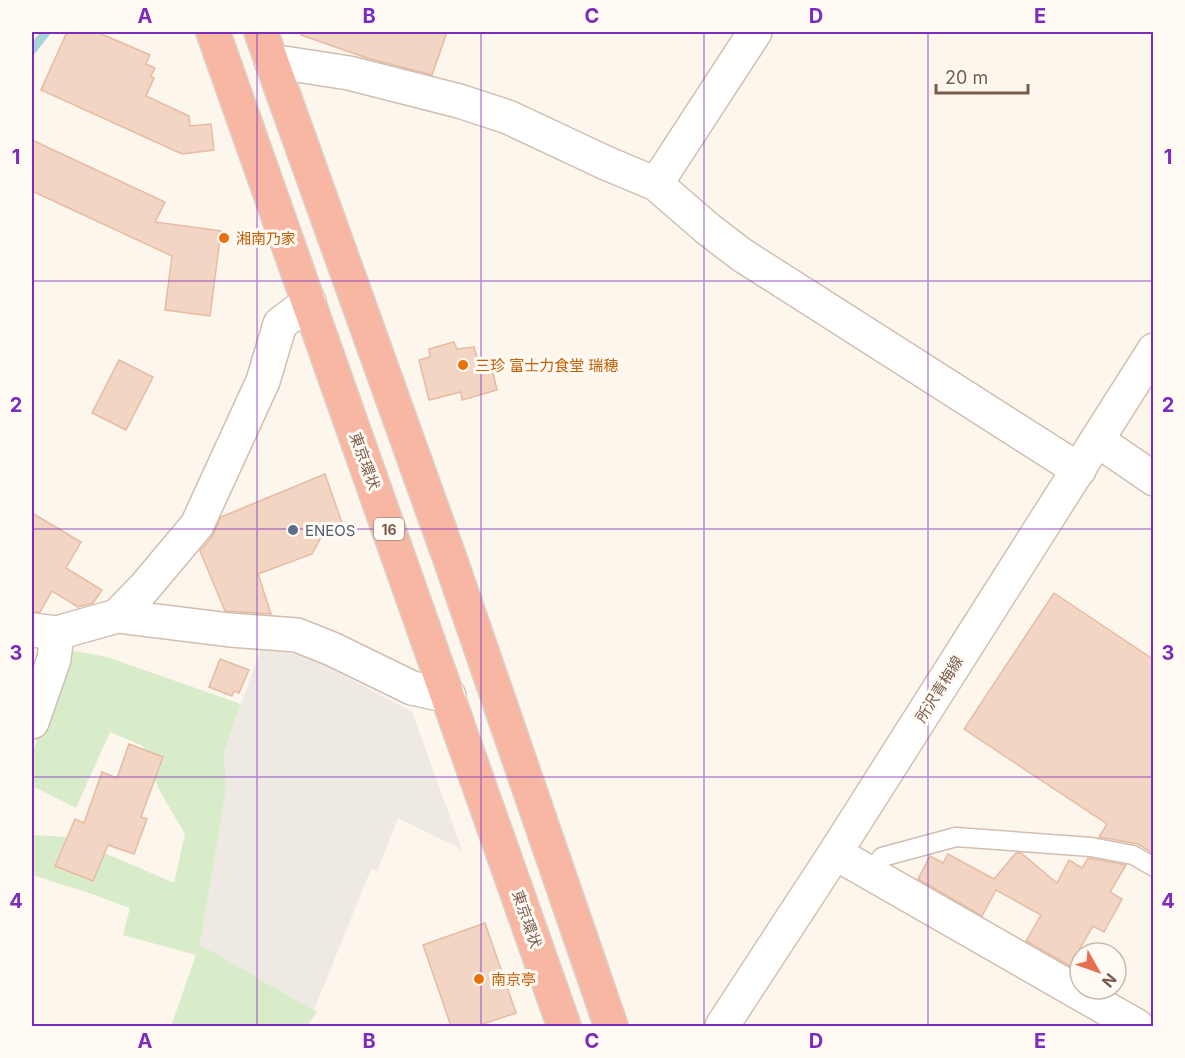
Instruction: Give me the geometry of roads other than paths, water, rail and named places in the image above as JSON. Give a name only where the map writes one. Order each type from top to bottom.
[{"type":"highway","name":"東京環状","points":[[213,32],[564,1026]]},
{"type":"highway","points":[[266,46],[449,556],[611,1026]]},
{"type":"street","points":[[656,184],[755,32]]},
{"type":"street","points":[[266,46],[349,73],[468,104],[508,117],[656,184],[742,255],[1079,470]]},
{"type":"street","points":[[117,616],[145,587],[197,525],[263,381],[280,324],[309,303]]},
{"type":"street","name":"所沢青梅線","points":[[722,1026],[835,853],[1154,350]]},
{"type":"street","points":[[1097,440],[1154,479]]},
{"type":"street","points":[[32,722],[54,659],[44,632],[117,616],[230,630],[297,635],[333,649],[412,688],[448,696]]},
{"type":"street","points":[[835,853],[1137,1026]]},
{"type":"lane","points":[[869,873],[882,857],[956,837],[1091,848],[1133,855],[1154,867]]},
{"type":"waterway","points":[[32,50],[46,32]]},
{"type":"place","name":"湘南乃家","points":[[224,238]]},
{"type":"place","name":"三珍 富士力食堂 瑞穂","points":[[463,365]]},
{"type":"place","name":"ENEOS","points":[[293,530]]},
{"type":"place","name":"南京亭","points":[[479,979]]}]
